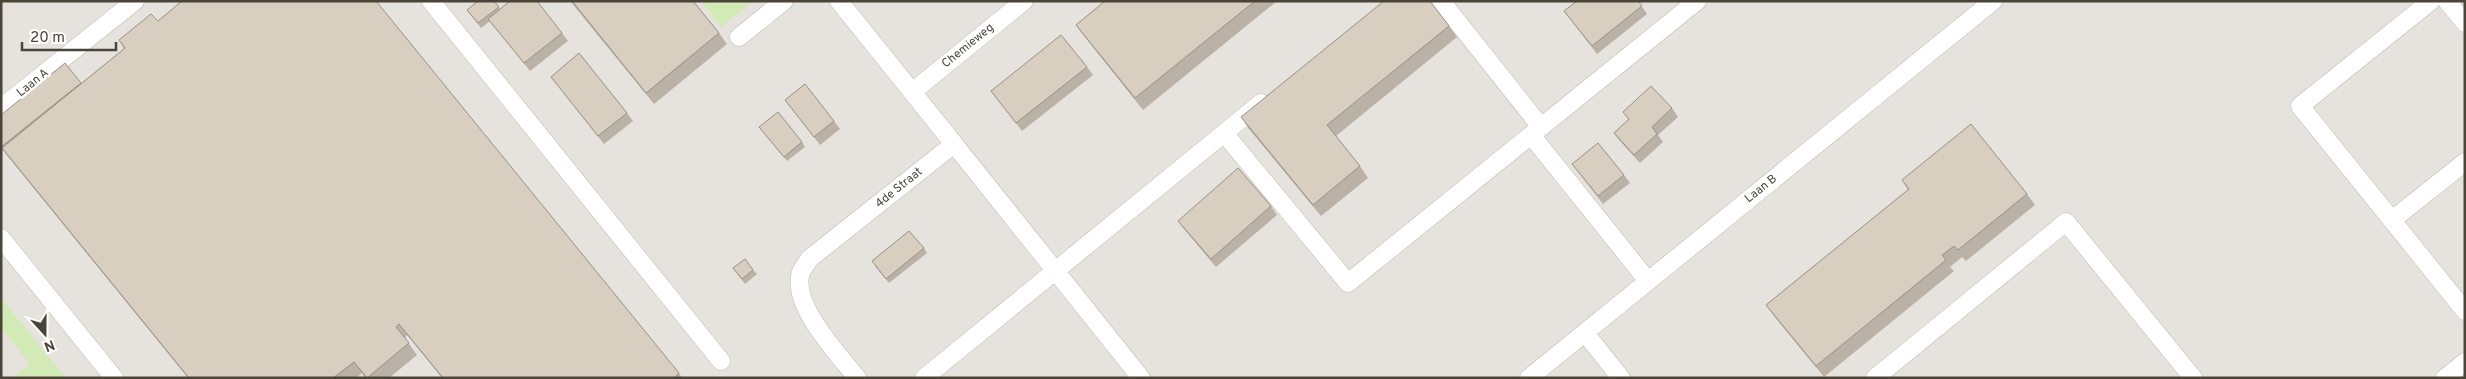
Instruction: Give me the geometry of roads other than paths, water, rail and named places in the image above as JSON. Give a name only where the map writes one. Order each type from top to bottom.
[{"type":"lane","name":"Laan A","points":[[1,108],[135,1]]},
{"type":"lane","points":[[431,1],[721,361]]},
{"type":"lane","points":[[739,37],[784,1]]},
{"type":"lane","points":[[839,1],[1141,378]]},
{"type":"lane","name":"Chemieweg","points":[[912,92],[1024,1]]},
{"type":"lane","points":[[1441,1],[1648,280]]},
{"type":"lane","points":[[1224,133],[1348,283],[1697,1]]},
{"type":"lane","name":"Laan B","points":[[1529,378],[1993,1]]},
{"type":"lane","points":[[2448,1],[2465,23]]},
{"type":"lane","points":[[2422,4],[2300,106],[2465,311]]},
{"type":"lane","points":[[924,378],[1278,89]]},
{"type":"lane","name":"4de Straat","points":[[857,378],[814,324],[805,304],[801,273],[810,259],[954,144]]},
{"type":"lane","points":[[2392,220],[2465,162]]},
{"type":"lane","points":[[1875,378],[2066,222],[2193,378]]},
{"type":"lane","points":[[1,238],[114,378]]},
{"type":"lane","points":[[1585,333],[1621,378]]},
{"type":"lane","points":[[2446,378],[2465,362]]}]
